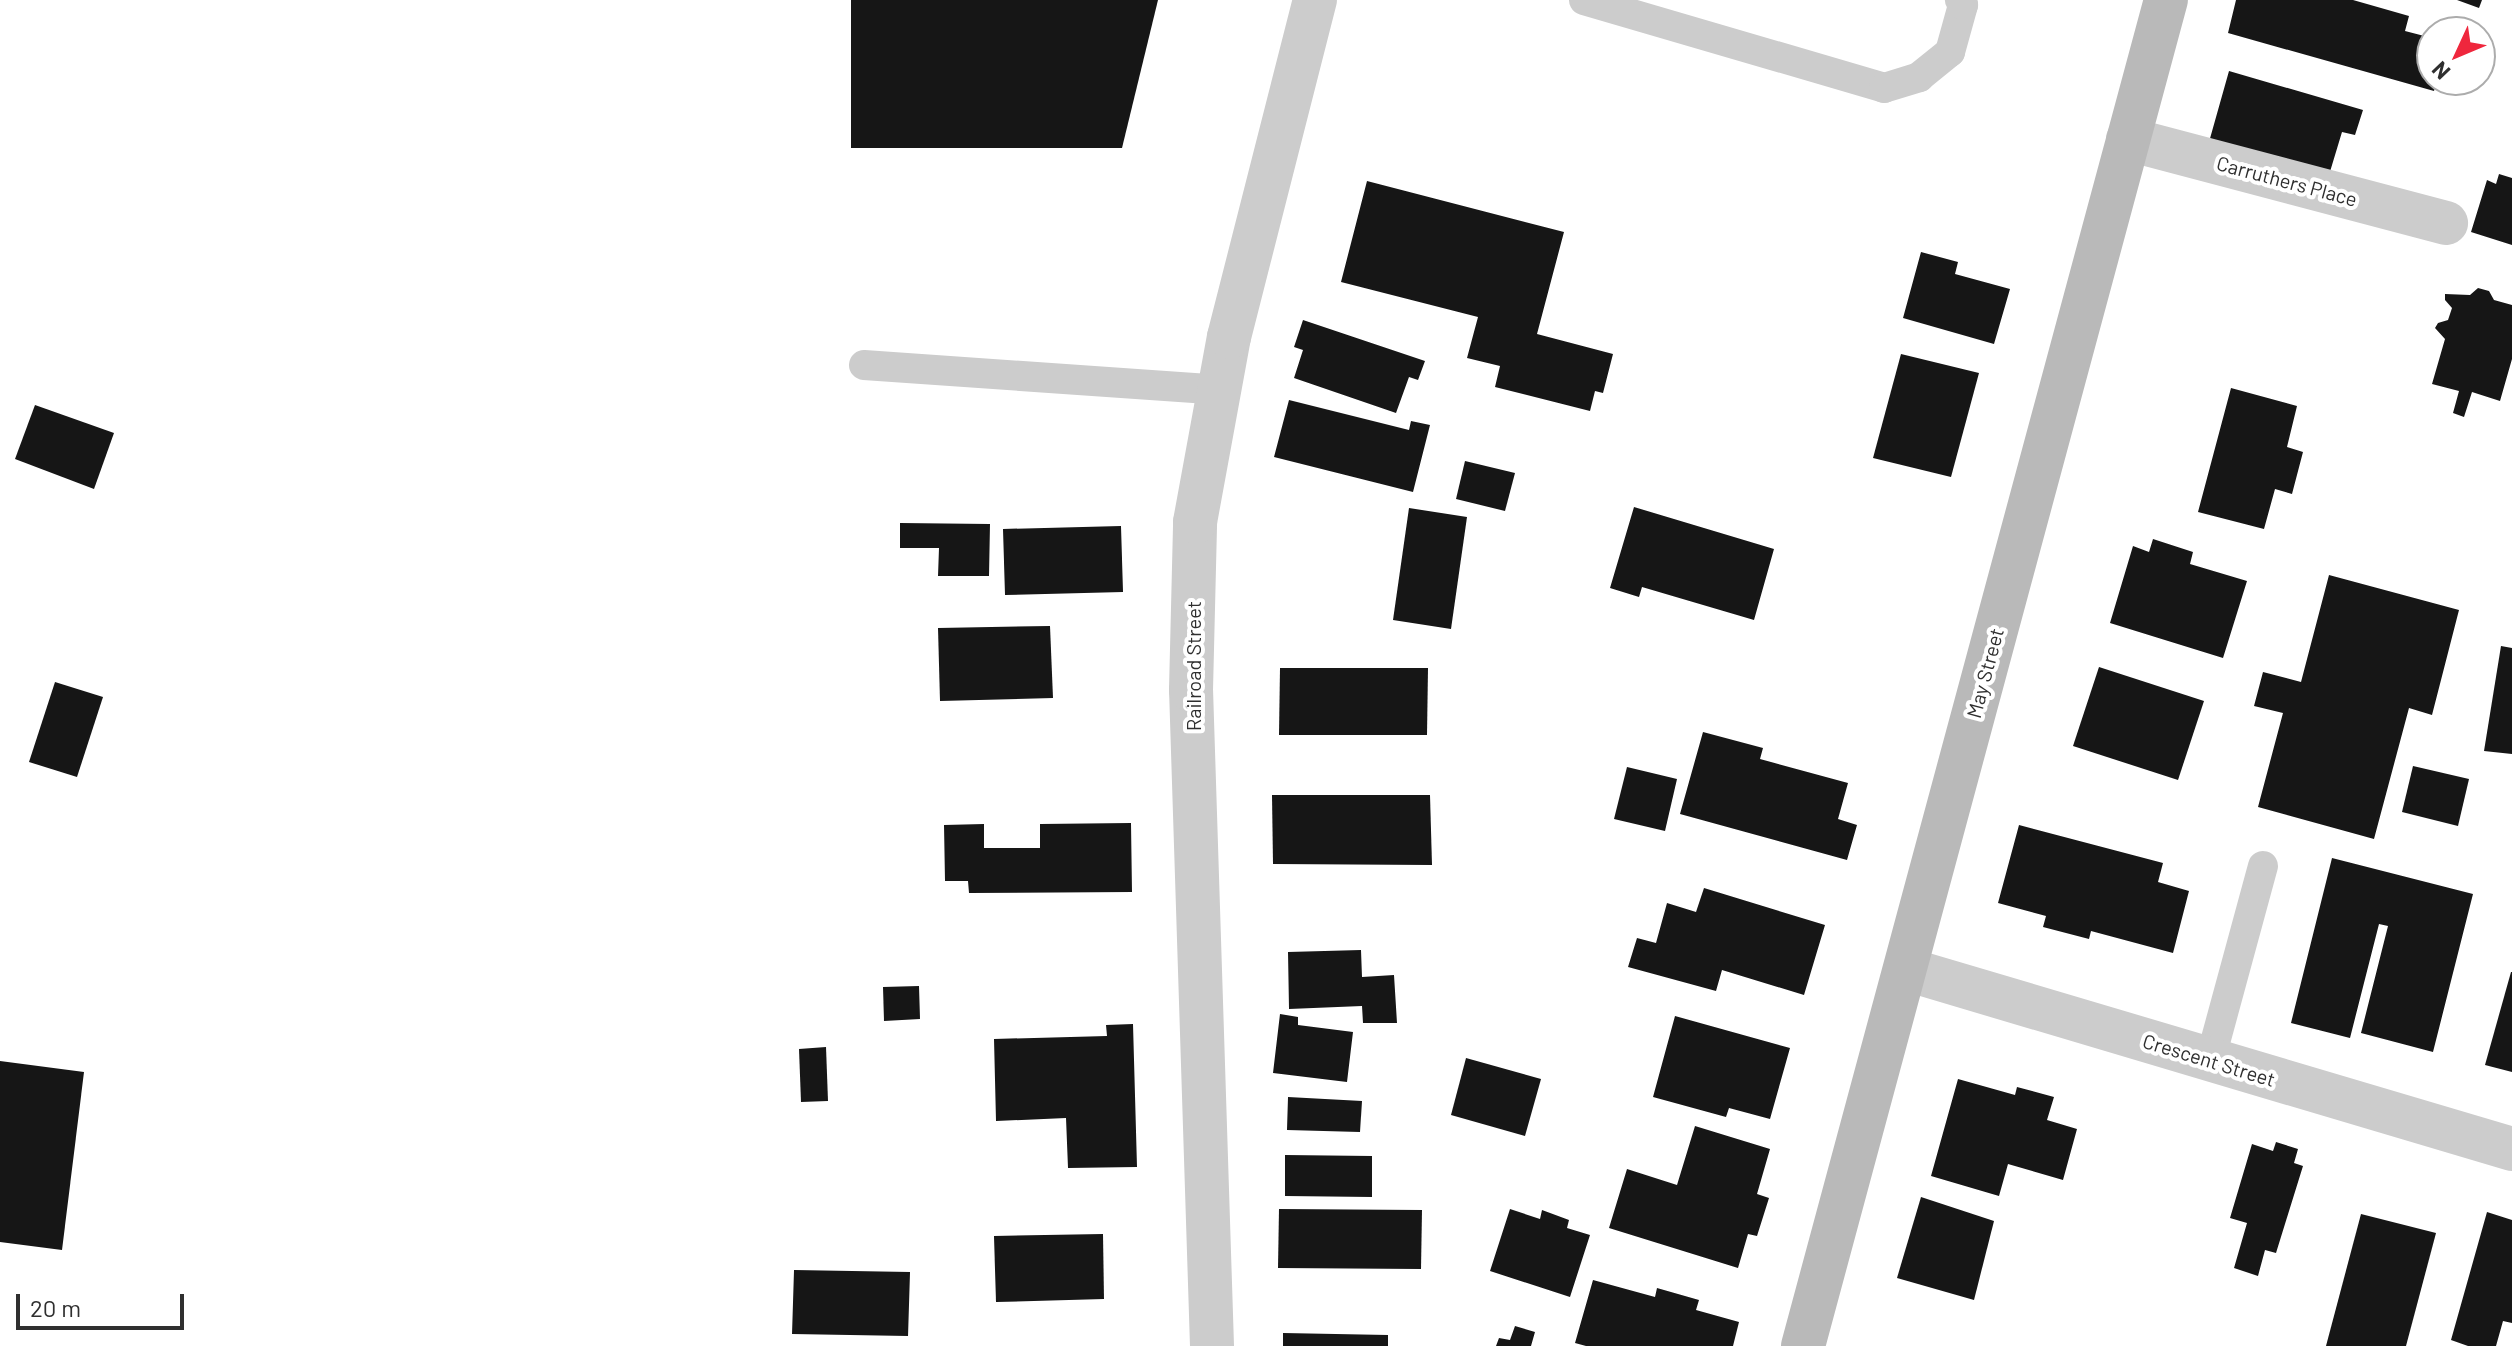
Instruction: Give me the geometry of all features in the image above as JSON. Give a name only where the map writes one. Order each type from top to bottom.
[{"type":"main road","name":"May Street","points":[[1803,1346],[2166,0]]},
{"type":"street","name":"Railroad Street","points":[[1212,1346],[1191,690],[1195,522],[1229,337],[1315,0]]},
{"type":"street","name":"Carruthers Place","points":[[2128,139],[2446,223]]},
{"type":"street","name":"Crescent Street","points":[[1906,969],[2512,1149]]},
{"type":"lane","points":[[1584,0],[1884,88],[1919,77],[1950,52],[1963,5],[1960,0]]},
{"type":"lane","points":[[864,365],[1219,390]]},
{"type":"lane","points":[[2210,1061],[2263,866]]},
{"type":"building","points":[[851,0],[1158,0],[1122,148],[851,148]]},
{"type":"building","points":[[2236,0],[2353,0],[2409,16],[2405,31],[2416,34],[2416,86],[2228,33]]},
{"type":"building","points":[[2457,0],[2482,0],[2479,8]]},
{"type":"building","points":[[2229,71],[2363,110],[2355,135],[2342,132],[2329,175],[2209,142]]},
{"type":"building","points":[[2499,174],[2512,178],[2512,245],[2471,232],[2487,180],[2496,184]]},
{"type":"building","points":[[1367,181],[1564,232],[1537,334],[1613,354],[1603,393],[1595,391],[1590,411],[1495,387],[1500,366],[1467,358],[1478,317],[1341,282]]},
{"type":"building","points":[[1921,252],[1958,262],[1955,274],[2010,289],[1994,344],[1903,318]]},
{"type":"building","points":[[2478,288],[2489,291],[2494,300],[2512,305],[2512,359],[2500,401],[2472,392],[2464,417],[2453,413],[2459,391],[2432,384],[2445,339],[2435,328],[2438,323],[2448,320],[2452,308],[2445,300],[2445,294],[2470,295]]},
{"type":"building","points":[[1303,320],[1425,361],[1418,380],[1409,377],[1396,413],[1294,378],[1303,350],[1294,347]]},
{"type":"building","points":[[1901,354],[1979,373],[1951,477],[1873,458]]},
{"type":"building","points":[[2231,388],[2297,406],[2287,447],[2303,452],[2292,494],[2275,489],[2264,529],[2198,512]]},
{"type":"building","points":[[1289,400],[1409,430],[1411,421],[1430,425],[1413,492],[1274,457]]},
{"type":"building","points":[[35,405],[114,433],[94,489],[15,459]]},
{"type":"building","points":[[1465,461],[1515,473],[1505,511],[1456,499]]},
{"type":"building","points":[[1634,507],[1774,549],[1754,620],[1642,587],[1639,597],[1610,588]]},
{"type":"building","points":[[1409,508],[1467,517],[1451,629],[1393,620]]},
{"type":"building","points":[[900,523],[990,524],[989,576],[938,576],[939,548],[900,548]]},
{"type":"building","points":[[1121,526],[1123,592],[1005,595],[1003,529]]},
{"type":"building","points":[[2153,539],[2193,552],[2190,564],[2247,581],[2223,658],[2110,623],[2133,546],[2149,552]]},
{"type":"building","points":[[2329,575],[2459,610],[2432,715],[2409,708],[2374,839],[2258,807],[2283,713],[2254,706],[2263,672],[2301,682]]},
{"type":"building","points":[[1050,626],[1053,698],[940,701],[938,628]]},
{"type":"building","points":[[2501,646],[2512,648],[2512,754],[2484,751]]},
{"type":"building","points":[[2099,667],[2204,701],[2178,780],[2073,746]]},
{"type":"building","points":[[1280,668],[1428,668],[1427,735],[1279,735]]},
{"type":"building","points":[[55,682],[103,697],[77,777],[29,762]]},
{"type":"building","points":[[1703,732],[1763,748],[1760,759],[1848,783],[1838,819],[1857,825],[1847,860],[1680,814]]},
{"type":"building","points":[[2413,766],[2469,779],[2458,826],[2402,812]]},
{"type":"building","points":[[1627,767],[1677,779],[1665,831],[1614,819]]},
{"type":"building","points":[[1272,795],[1430,795],[1432,865],[1273,864]]},
{"type":"building","points":[[1131,823],[1132,892],[969,893],[968,881],[945,881],[944,825],[984,824],[984,848],[1040,848],[1040,824]]},
{"type":"building","points":[[2019,825],[2163,863],[2158,882],[2189,891],[2173,953],[2091,931],[2089,939],[2043,927],[2046,916],[1998,903]]},
{"type":"building","points":[[2332,858],[2473,894],[2433,1052],[2361,1033],[2388,926],[2379,924],[2350,1038],[2291,1023]]},
{"type":"building","points":[[1704,888],[1825,925],[1804,995],[1722,970],[1716,991],[1628,967],[1637,938],[1656,943],[1667,903],[1696,912]]},
{"type":"building","points":[[1361,950],[1362,977],[1394,975],[1397,1023],[1363,1023],[1362,1006],[1289,1009],[1288,952]]},
{"type":"building","points":[[2512,972],[2512,1072],[2485,1065]]},
{"type":"building","points":[[919,986],[920,1019],[884,1021],[883,987]]},
{"type":"building","points":[[1280,1014],[1298,1017],[1298,1025],[1353,1032],[1347,1082],[1273,1073]]},
{"type":"building","points":[[1675,1016],[1790,1048],[1770,1119],[1729,1108],[1726,1117],[1653,1097]]},
{"type":"building","points":[[1133,1024],[1137,1167],[1068,1168],[1066,1118],[996,1121],[994,1039],[1107,1036],[1106,1025]]},
{"type":"building","points":[[826,1047],[828,1101],[801,1102],[799,1049]]},
{"type":"building","points":[[1466,1058],[1541,1079],[1525,1136],[1451,1115]]},
{"type":"building","points":[[0,1061],[84,1072],[62,1250],[0,1242]]},
{"type":"building","points":[[1958,1079],[2015,1095],[2017,1087],[2054,1097],[2047,1120],[2077,1129],[2063,1180],[2008,1164],[1999,1196],[1931,1176]]},
{"type":"building","points":[[1288,1097],[1362,1101],[1360,1132],[1287,1130]]},
{"type":"building","points":[[1695,1126],[1770,1149],[1757,1194],[1769,1198],[1757,1236],[1748,1234],[1738,1268],[1609,1228],[1627,1169],[1677,1185]]},
{"type":"building","points":[[2276,1142],[2298,1149],[2294,1163],[2303,1166],[2276,1253],[2265,1250],[2258,1276],[2234,1268],[2247,1223],[2230,1218],[2252,1144],[2273,1151]]},
{"type":"building","points":[[1285,1155],[1372,1156],[1372,1197],[1285,1196]]},
{"type":"building","points":[[1921,1197],[1994,1221],[1974,1300],[1897,1278]]},
{"type":"building","points":[[1279,1209],[1422,1210],[1421,1269],[1278,1268]]},
{"type":"building","points":[[1510,1209],[1540,1219],[1542,1210],[1569,1220],[1567,1228],[1590,1235],[1570,1297],[1490,1271]]},
{"type":"building","points":[[2487,1212],[2512,1220],[2512,1323],[2503,1321],[2496,1346],[2468,1346],[2451,1340]]},
{"type":"building","points":[[2361,1214],[2436,1233],[2406,1346],[2326,1346]]},
{"type":"building","points":[[1103,1234],[1104,1299],[996,1302],[994,1236]]},
{"type":"building","points":[[794,1270],[910,1272],[908,1336],[792,1334]]},
{"type":"building","points":[[1593,1280],[1655,1297],[1657,1288],[1699,1300],[1696,1310],[1739,1322],[1733,1346],[1586,1346],[1575,1343]]},
{"type":"building","points":[[1515,1326],[1535,1332],[1531,1346],[1496,1346],[1499,1338],[1510,1340]]},
{"type":"building","points":[[1283,1333],[1388,1335],[1388,1346],[1283,1346]]}]
